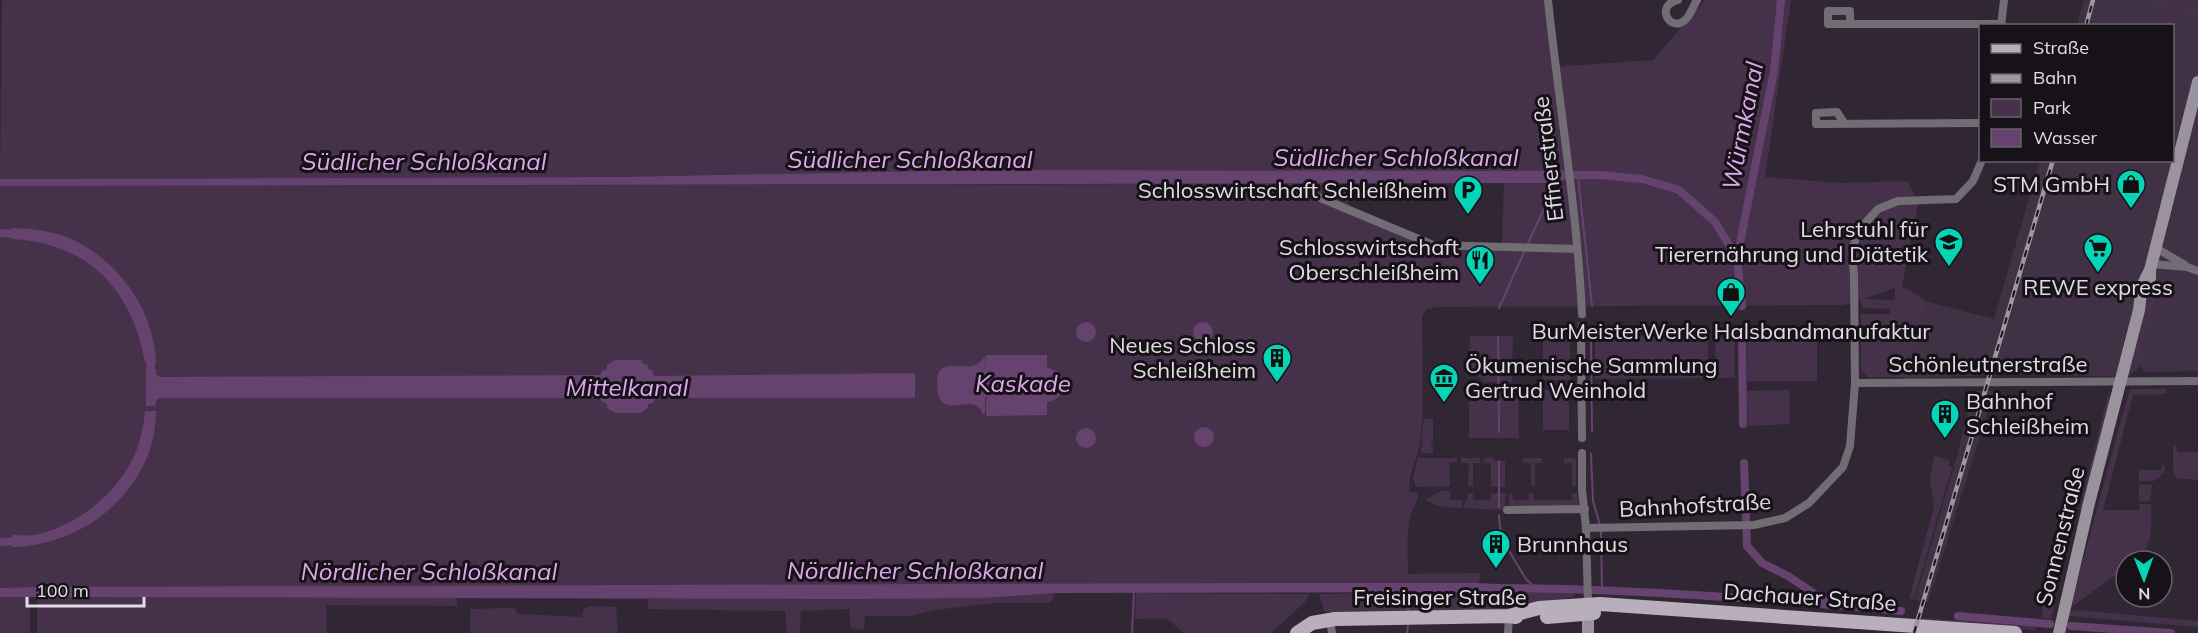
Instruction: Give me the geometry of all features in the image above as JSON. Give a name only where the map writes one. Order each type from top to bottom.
[{"type":"main road","name":"Sonnenstraße","points":[[2059,633],[2089,503],[2139,310],[2147,295],[2151,267],[2198,82]]},
{"type":"main road","name":"Dachauer Straße","points":[[1588,604],[2015,633]]},
{"type":"main road","name":"Freisinger Straße","points":[[1297,633],[1312,623],[1331,626],[1509,616],[1518,618],[1588,604]]},
{"type":"main road","points":[[1588,604],[1588,633]]},
{"type":"street","name":"Effnerstraße","points":[[1548,0],[1569,167],[1582,314]]},
{"type":"street","points":[[1678,0],[1695,0],[1689,11],[1689,17],[1682,23],[1676,24],[1666,16],[1668,4],[1678,0]]},
{"type":"street","points":[[2002,24],[2004,0]]},
{"type":"street","points":[[1850,24],[1979,25]]},
{"type":"street","points":[[1844,123],[1979,123]]},
{"type":"street","name":"Bahnhofstraße","points":[[1591,528],[1754,525],[1772,522],[1795,513],[1826,487],[1843,467],[1853,431],[1855,383],[1852,253],[1857,232],[1878,209],[1898,201],[1956,199],[1973,181],[1981,162]]},
{"type":"street","points":[[1318,197],[1433,245],[1577,249]]},
{"type":"street","points":[[2156,248],[2198,271]]},
{"type":"street","points":[[2151,267],[2187,267]]},
{"type":"street","points":[[1581,330],[1581,438]]},
{"type":"street","name":"Schönleutnerstraße","points":[[1855,383],[2198,381]]},
{"type":"street","points":[[1582,453],[1582,490],[1591,528],[1588,604]]},
{"type":"street","points":[[1507,510],[1585,509]]},
{"type":"street","points":[[1508,633],[1509,616]]},
{"type":"shaded area","points":[[2084,0],[2198,0],[2198,371],[2149,372],[2143,371],[2141,365],[2128,377],[2008,374],[1904,379],[1928,302],[1994,319],[2040,162],[2174,162],[2174,24],[2077,24]]},
{"type":"shaded area","points":[[1973,391],[1994,391],[1928,602],[1915,600],[1955,463]]},
{"type":"green space","points":[[2,0],[1545,0],[1553,67],[1653,60],[1705,0],[1791,0],[1765,177],[1840,183],[1908,181],[1918,204],[1902,286],[1928,302],[1905,377],[1868,377],[1861,370],[1861,314],[1890,314],[1890,309],[1863,308],[1860,300],[1843,305],[1437,307],[1427,309],[1422,316],[1422,427],[1409,487],[1410,492],[1417,493],[1418,499],[1409,526],[1408,574],[1480,573],[1480,580],[1477,583],[0,588],[0,186],[1352,184],[1347,207],[1435,243],[1502,243],[1504,183],[1561,183],[1562,170],[971,170],[619,177],[0,179]],"holes":[[[1895,288],[1895,300],[1865,299]]]},
{"type":"green space","points":[[2135,0],[2164,0],[2164,3],[2172,6],[2175,1],[2174,6],[2189,10],[2190,5],[2196,6],[2198,0],[2198,16]]},
{"type":"green space","points":[[2151,290],[2158,294],[2135,373],[2133,361]]},
{"type":"green space","points":[[1470,336],[1513,336],[1512,382],[1484,382],[1469,366]]},
{"type":"green space","points":[[1708,336],[1708,378],[1595,379],[1595,337]]},
{"type":"green space","points":[[1747,336],[1817,336],[1817,381],[1747,381]]},
{"type":"green space","points":[[1734,337],[1735,378],[1716,378],[1715,338]]},
{"type":"green space","points":[[1543,338],[1570,338],[1570,380],[1543,380]]},
{"type":"green space","points":[[1483,387],[1518,387],[1519,438],[1469,438],[1469,403]]},
{"type":"green space","points":[[2132,389],[2167,389],[2166,394],[2133,395],[2103,510],[2139,510],[2140,504],[2151,504],[2149,542],[2145,549],[2114,549],[2114,576],[2070,608],[2129,391]]},
{"type":"green space","points":[[1543,390],[1569,390],[1569,430],[1543,430]]},
{"type":"green space","points":[[1789,390],[1790,424],[1748,426],[1747,391]]},
{"type":"green space","points":[[2109,391],[2109,405],[2081,510],[2079,510]]},
{"type":"green space","points":[[1425,419],[1433,419],[1433,443],[1430,445],[1433,453],[1421,453]]},
{"type":"green space","points":[[2173,445],[2176,445],[2177,452],[2198,452],[2198,480],[2176,478],[2173,470]]},
{"type":"green space","points":[[1934,456],[1949,460],[1949,466],[1952,467],[1914,599],[1909,599],[1934,507],[1930,479]]},
{"type":"green space","points":[[1418,458],[1457,458],[1457,462],[1449,463],[1450,486],[1416,487],[1413,478]]},
{"type":"green space","points":[[1461,458],[1480,458],[1480,463],[1473,463],[1473,486],[1468,486],[1469,463],[1461,463]]},
{"type":"green space","points":[[1484,458],[1505,461],[1505,487],[1491,487],[1491,463],[1483,463]]},
{"type":"green space","points":[[1523,458],[1542,458],[1542,463],[1535,463],[1535,486],[1531,486],[1531,463],[1523,463]]},
{"type":"green space","points":[[1564,458],[1576,458],[1576,486],[1572,486],[1572,463],[1564,463]]},
{"type":"green space","points":[[2162,465],[2165,465],[2164,473],[2154,481],[2139,481],[2139,470],[2161,470]]},
{"type":"green space","points":[[2139,484],[2152,485],[2150,501],[2139,501]]},
{"type":"green space","points":[[1442,491],[1450,491],[1450,500],[1462,500],[1462,508],[1438,506],[1425,499]]},
{"type":"green space","points":[[1468,493],[1473,493],[1473,500],[1491,500],[1491,493],[1506,493],[1505,507],[1503,510],[1464,508],[1465,500],[1468,500]]},
{"type":"green space","points":[[1512,493],[1513,500],[1529,500],[1529,493],[1533,493],[1534,500],[1572,500],[1572,493],[1577,493],[1579,506],[1509,507],[1509,494]]},
{"type":"green space","points":[[1497,588],[1573,590],[1574,597],[1567,598],[1567,603],[1511,609],[1333,613],[1324,611],[1319,594],[1497,592]]},
{"type":"green space","points":[[1136,593],[1309,594],[1306,601],[1271,633],[1184,633],[1166,618],[1135,619]]},
{"type":"green space","points":[[1053,594],[1053,599],[1049,603],[994,603],[935,610],[910,616],[865,616],[864,630],[852,628],[850,625],[850,609],[801,611],[800,633],[787,633],[785,611],[648,609],[648,599]]},
{"type":"green space","points":[[0,597],[30,597],[30,633],[0,633]]},
{"type":"green space","points":[[37,597],[457,598],[457,606],[326,605],[327,633],[37,633]]},
{"type":"green space","points":[[2050,601],[2055,603],[2051,619],[2041,618],[2043,606]]},
{"type":"green space","points":[[616,607],[618,633],[470,633],[470,609],[515,608],[518,614],[582,617],[584,608]]},
{"type":"green space","points":[[2071,611],[2198,621],[2198,627],[2069,616]]},
{"type":"green space","points":[[1923,618],[2036,626],[2035,630],[1923,622]]},
{"type":"water","points":[[971,170],[1563,170],[1565,176],[1562,183],[0,186],[0,179],[619,177]]},
{"type":"water","points":[[12,228],[58,234],[78,242],[96,253],[112,268],[139,302],[154,342],[156,363],[145,362],[139,336],[130,313],[118,292],[103,275],[84,261],[63,250],[39,242],[12,239]]},
{"type":"water","points":[[1086,322],[1093,325],[1096,332],[1093,339],[1086,342],[1079,339],[1076,332],[1079,325]]},
{"type":"water","points":[[1203,322],[1210,325],[1213,332],[1210,339],[1203,342],[1196,339],[1193,332],[1196,325]]},
{"type":"water","name":"Kaskade","points":[[986,355],[1047,355],[1047,368],[1059,374],[1064,385],[1059,396],[1047,402],[1047,415],[986,416],[986,399],[990,397],[985,398],[985,414],[971,404],[949,405],[943,402],[937,380],[941,369],[951,366],[975,365],[985,356],[986,372]]},
{"type":"water","name":"Mittelkanal","points":[[615,360],[641,360],[643,364],[648,365],[648,369],[652,370],[654,376],[915,373],[915,398],[655,398],[653,403],[648,404],[648,408],[641,413],[615,413],[607,408],[607,404],[600,398],[160,398],[157,399],[155,406],[146,406],[146,368],[156,369],[156,374],[160,377],[600,375],[607,369],[607,365]]},
{"type":"water","points":[[145,411],[156,411],[153,439],[144,465],[130,488],[111,508],[90,524],[65,536],[39,544],[12,547],[12,535],[35,535],[70,522],[86,512],[114,487],[134,456],[142,432]]},
{"type":"water","points":[[1204,427],[1211,430],[1214,437],[1211,444],[1204,447],[1197,444],[1194,437],[1197,430]]},
{"type":"water","points":[[1086,428],[1093,431],[1096,438],[1093,445],[1086,448],[1079,445],[1076,438],[1079,431]]},
{"type":"water","points":[[1477,583],[1497,584],[1497,592],[1059,593],[981,598],[850,599],[0,597],[0,588],[37,587]]},
{"type":"waterway","name":"Würmkanal","points":[[1737,258],[1774,71],[1781,0]]},
{"type":"waterway","name":"Südlicher Schloßkanal","points":[[1563,175],[1600,175],[1642,179],[1679,190],[1715,222],[1737,258],[1742,306]]},
{"type":"waterway","points":[[1578,176],[1592,306]]},
{"type":"waterway","points":[[1527,245],[1557,182]]},
{"type":"waterway","points":[[0,233],[23,234]]},
{"type":"waterway","points":[[1499,308],[1525,250]]},
{"type":"waterway","points":[[1742,336],[1743,424]]},
{"type":"waterway","points":[[1498,337],[1499,432]]},
{"type":"waterway","points":[[1591,338],[1592,431]]},
{"type":"waterway","points":[[149,353],[151,368]]},
{"type":"waterway","points":[[1591,454],[1593,501],[1600,525]]},
{"type":"waterway","points":[[1499,461],[1499,507]]},
{"type":"waterway","points":[[1744,463],[1747,546],[1762,563],[1788,576],[1830,604]]},
{"type":"waterway","points":[[1499,515],[1501,538],[1526,579],[1536,588]]},
{"type":"waterway","points":[[1601,531],[1602,589]]},
{"type":"waterway","points":[[0,542],[22,541]]},
{"type":"waterway","name":"Nördlicher Schloßkanal","points":[[1488,588],[1643,592],[1901,611]]},
{"type":"waterway","points":[[1132,633],[1134,592]]},
{"type":"waterway","points":[[1408,592],[1408,610]]},
{"type":"waterway","points":[[1958,616],[2050,624]]},
{"type":"waterway","points":[[1407,633],[1408,625]]},
{"type":"waterway","points":[[2071,626],[2171,633]]},
{"type":"tunnel","points":[[1581,330],[1582,314]]},
{"type":"railway","points":[[2087,24],[2093,0]]},
{"type":"railway","points":[[1914,633],[2052,162]]},
{"type":"place","name":"STM GmbH","points":[[2131,210]]},
{"type":"place","name":"Schlosswirtschaft Schleißheim","points":[[1468,216]]},
{"type":"place","name":"Lehrstuhl für Tierernährung und Diätetik","points":[[1949,268]]},
{"type":"place","name":"REWE express","points":[[2098,274]]},
{"type":"place","name":"Schlosswirtschaft Oberschleißheim","points":[[1480,286]]},
{"type":"place","name":"BurMeisterWerke Halsbandmanufaktur","points":[[1731,318]]},
{"type":"place","name":"Neues Schloss Schleißheim","points":[[1277,384]]},
{"type":"place","name":"Ökumenische Sammlung Gertrud Weinhold","points":[[1444,404]]},
{"type":"place","name":"Bahnhof Schleißheim","points":[[1945,440]]},
{"type":"place","name":"Brunnhaus","points":[[1496,570]]}]
